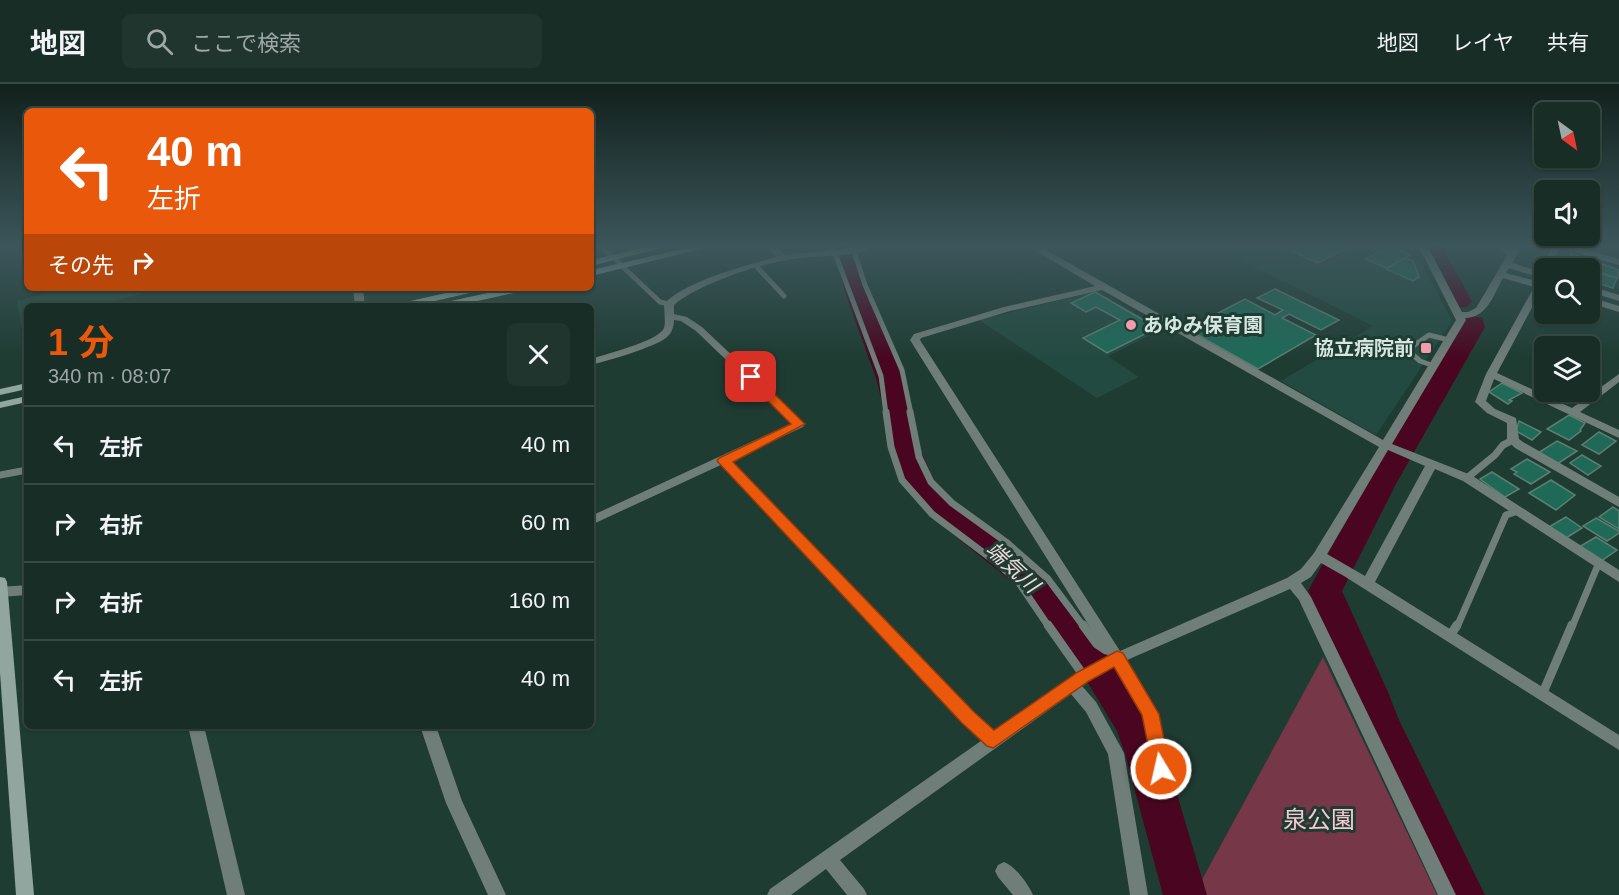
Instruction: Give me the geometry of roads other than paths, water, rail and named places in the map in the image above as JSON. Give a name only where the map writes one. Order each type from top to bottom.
[{"type":"street","points":[[594,361],[660,338],[669,327],[669,304],[684,292],[711,283]]},
{"type":"street","points":[[1094,283],[1389,446],[1467,478],[1619,578]]},
{"type":"street","points":[[776,895],[1112,656],[1292,582],[1306,573],[1389,446],[1427,364],[1443,338],[1461,320],[1441,283]]},
{"type":"street","points":[[1459,315],[1470,315],[1480,310],[1497,283]]},
{"type":"street","points":[[1101,287],[1007,309],[917,336],[915,340],[1112,656]]},
{"type":"street","points":[[413,303],[467,291]]},
{"type":"street","points":[[455,303],[509,291]]},
{"type":"street","points":[[1600,292],[1619,298]]},
{"type":"street","points":[[1534,295],[1491,374],[1480,402],[1491,411],[1512,421],[1513,440],[1526,450],[1619,503]]},
{"type":"street","points":[[1600,303],[1619,309]]},
{"type":"street","points":[[594,520],[798,426],[798,422],[699,329],[684,319],[669,316]]},
{"type":"street","points":[[1491,374],[1619,434]]},
{"type":"street","points":[[1573,412],[1619,377]]},
{"type":"street","points":[[0,392],[24,387]]},
{"type":"street","points":[[0,405],[24,400]]},
{"type":"street","points":[[1367,584],[1432,464]]},
{"type":"street","points":[[1319,556],[1334,563],[1619,743]]},
{"type":"street","points":[[1292,582],[1304,597],[1448,895]]},
{"type":"street","points":[[24,590],[0,589],[26,895]]},
{"type":"street","points":[[1081,678],[1091,707],[1116,753],[1140,895]]},
{"type":"street","points":[[197,729],[236,895]]},
{"type":"street","points":[[429,729],[454,803],[497,895]]},
{"type":"street","points":[[828,858],[858,895]]},
{"type":"street","points":[[1004,871],[1024,895]]},
{"type":"lane","points":[[640,283],[660,302],[669,304]]},
{"type":"lane","points":[[772,283],[784,296]]},
{"type":"lane","points":[[846,283],[881,376],[891,447],[902,480],[932,514],[997,563],[1019,583],[1081,678]]},
{"type":"lane","points":[[864,283],[899,360],[919,457],[931,482],[952,502],[1006,542],[1041,573],[1097,644],[1112,656],[1150,714],[1161,769]]},
{"type":"lane","points":[[1427,364],[1412,354],[1413,346],[1427,336],[1443,338]]},
{"type":"lane","points":[[1467,478],[1470,473],[1500,453],[1503,445],[1513,440]]},
{"type":"lane","points":[[724,461],[968,717],[993,740]]},
{"type":"lane","points":[[0,475],[24,471]]},
{"type":"lane","points":[[1450,636],[1456,628],[1506,515],[1518,511]]},
{"type":"lane","points":[[1542,695],[1548,686],[1598,565]]},
{"type":"waterway","name":"端気川","points":[[854,283],[890,381],[907,451],[923,490],[940,507],[1028,576],[1090,655],[1134,725],[1145,754],[1185,895]]},
{"type":"waterway","points":[[1450,283],[1460,301]]},
{"type":"waterway","points":[[1463,895],[1381,723],[1370,692],[1325,591],[1381,484],[1473,327],[1473,323]]},
{"type":"place","name":"あゆみ保育園","points":[[1131,325]]},
{"type":"place","name":"協立病院前","points":[[1426,348]]},
{"type":"park label","name":"泉公園","points":[[1319,819]]}]
